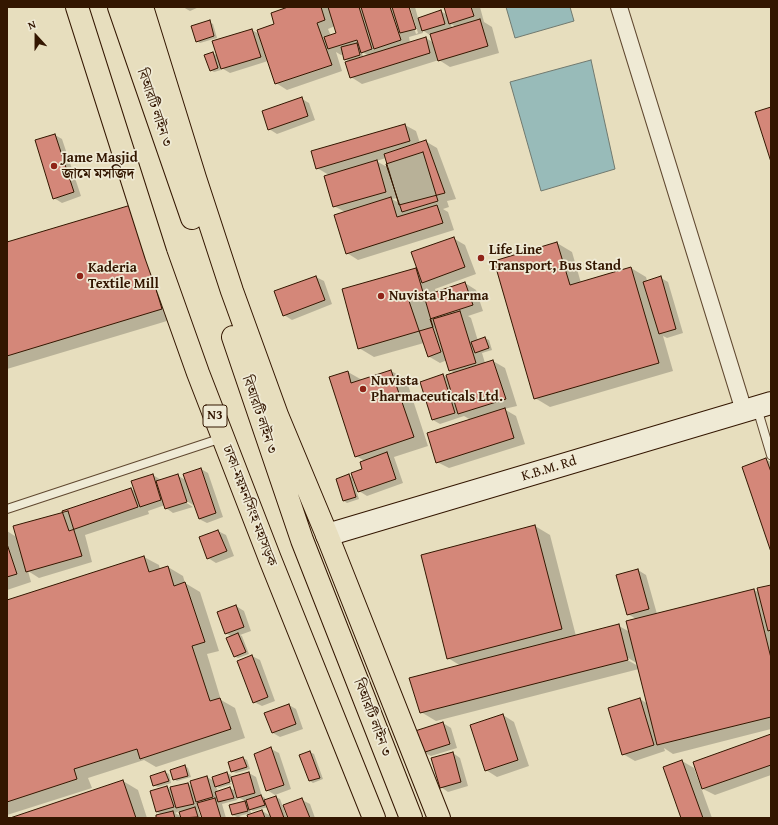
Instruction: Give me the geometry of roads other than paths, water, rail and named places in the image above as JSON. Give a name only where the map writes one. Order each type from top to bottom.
[{"type":"highway","name":"ঢাকা-ময়মনসিংহ মহাসড়ক","points":[[77,7],[156,255],[198,373],[270,559],[374,818]]},
{"type":"highway","name":"বিআরটি লাইন ৩","points":[[119,7],[302,540],[411,818]]},
{"type":"highway","points":[[142,7],[232,291],[278,415],[439,818]]},
{"type":"street","points":[[619,7],[757,407]]},
{"type":"street","name":"K.B.M. Rd","points":[[327,535],[757,407]]},
{"type":"lane","points":[[757,407],[771,455]]},
{"type":"lane","points":[[7,509],[223,437]]},
{"type":"water","points":[[506,7],[570,7],[574,21],[515,38]]},
{"type":"water","points":[[591,60],[615,169],[541,191],[510,82]]},
{"type":"place","name":"Jame Masjid জামে মসজিদ","points":[[54,166]]},
{"type":"place","name":"Life Line Transport, Bus Stand","points":[[481,258]]},
{"type":"place","name":"Kaderia Textile Mill","points":[[80,276]]},
{"type":"place","name":"Nuvista Pharma","points":[[381,296]]},
{"type":"place","name":"Nuvista Pharmaceuticals Ltd.","points":[[363,389]]}]
